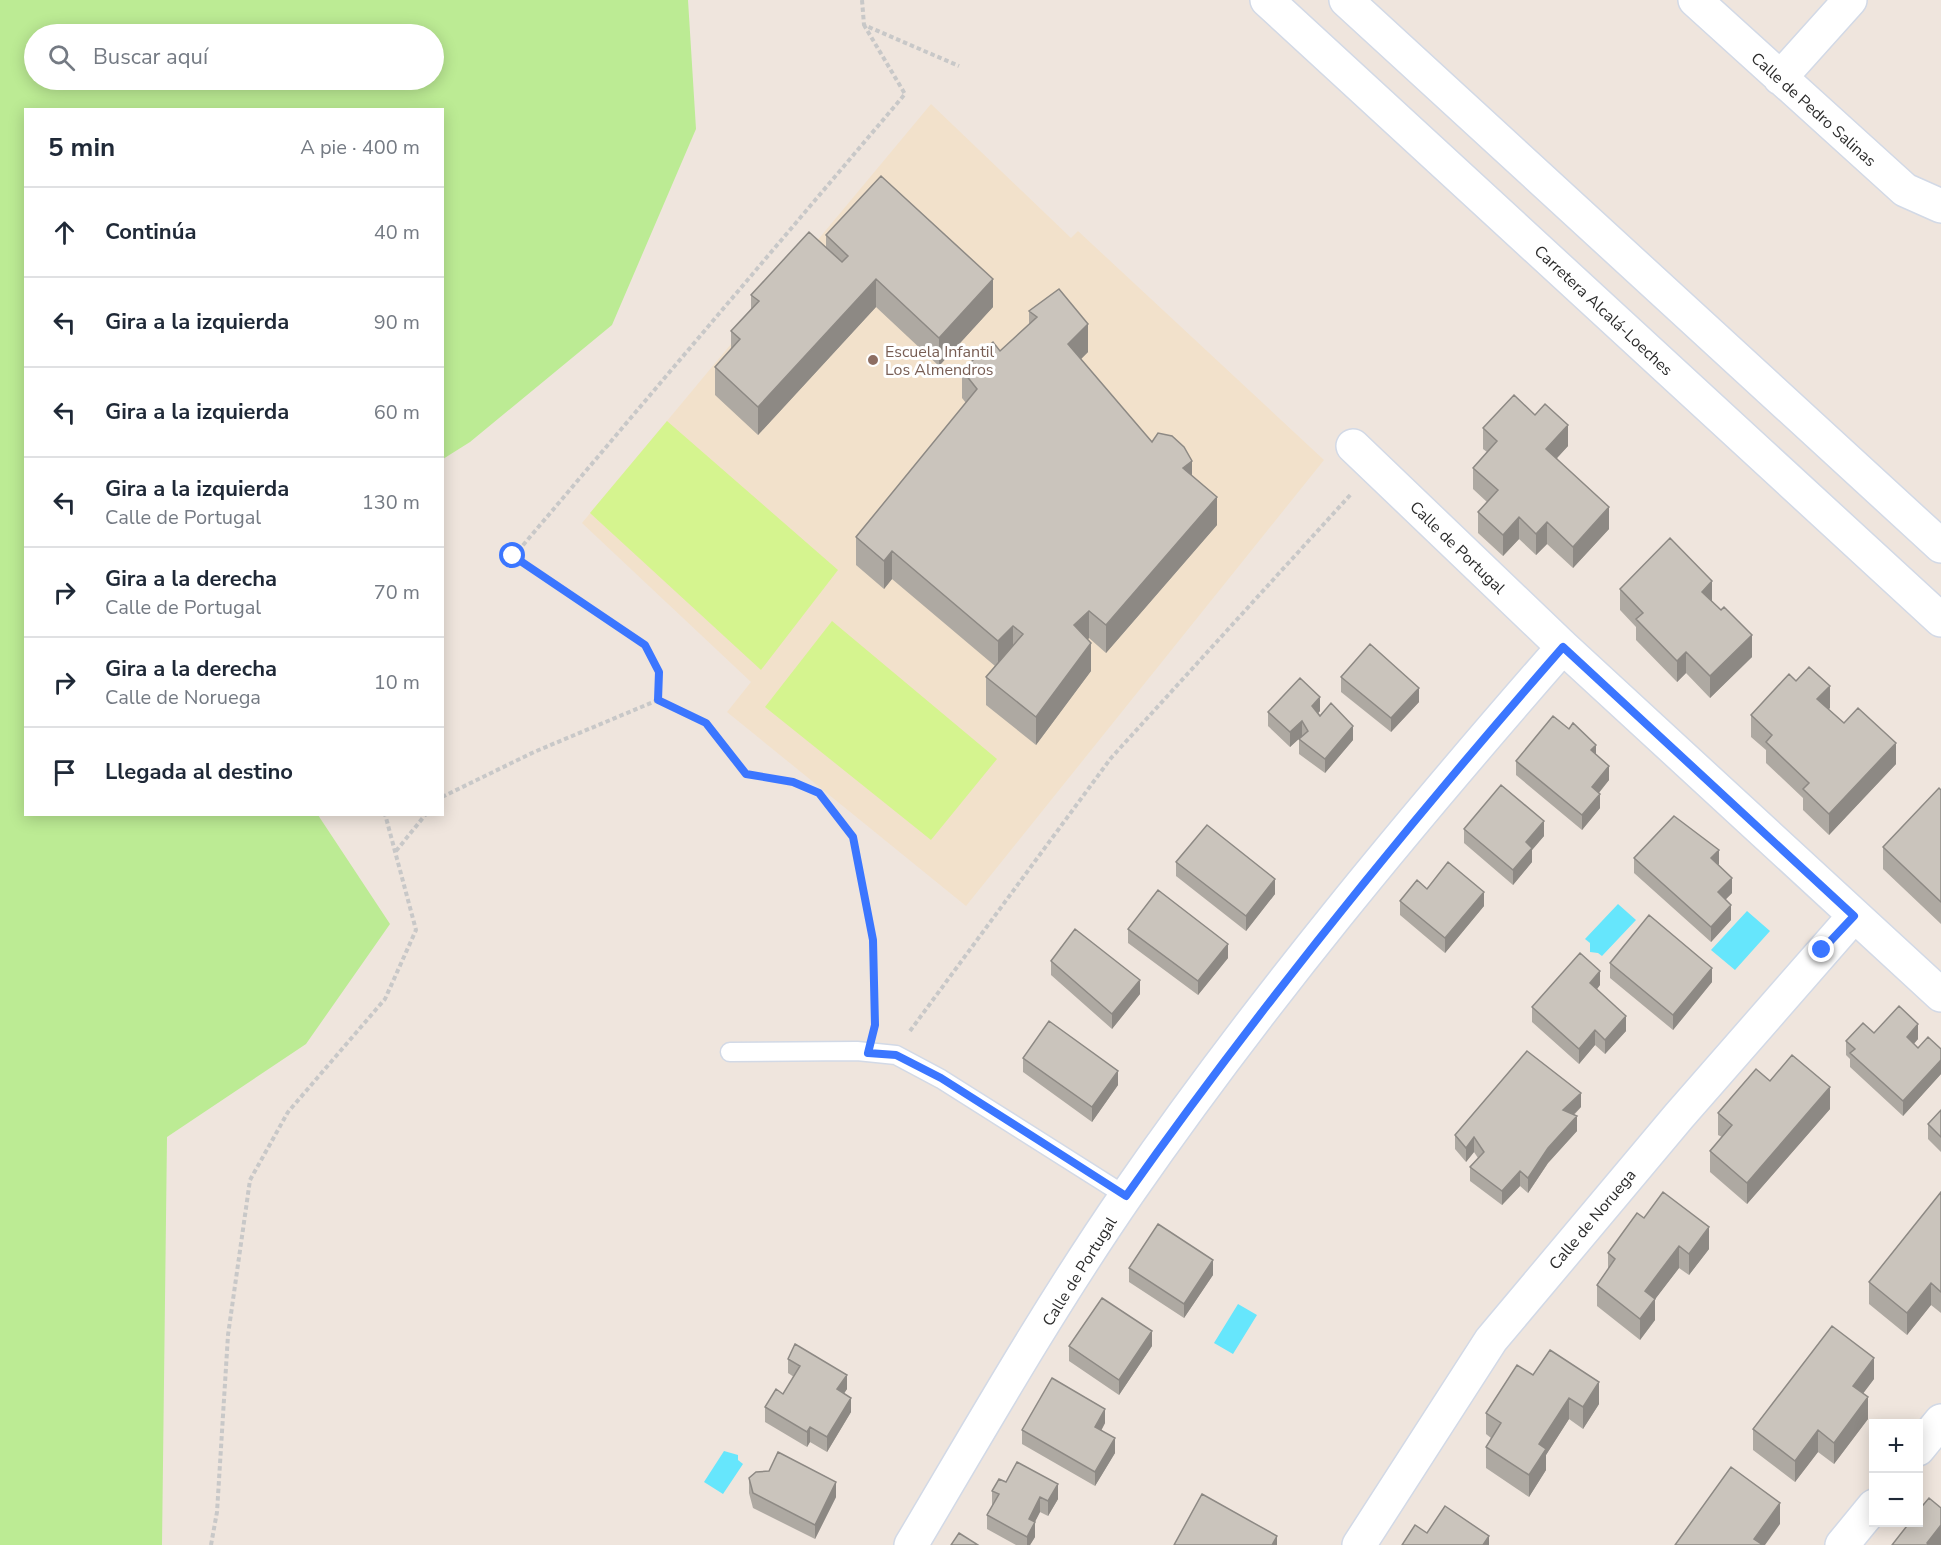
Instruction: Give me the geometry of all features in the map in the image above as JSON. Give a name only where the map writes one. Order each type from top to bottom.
[{"type":"street","name":"Carretera Alcalá-Loeches","points":[[1267,0],[1941,620]]},
{"type":"street","points":[[1346,0],[1936,540]]},
{"type":"street","name":"Calle de Pedro Salinas","points":[[1695,0],[1905,190],[1941,206]]},
{"type":"street","points":[[1780,78],[1850,0]]},
{"type":"street","name":"Calle de Portugal","points":[[1353,446],[1563,647],[1941,994]]},
{"type":"street","name":"Calle de Portugal","points":[[910,1545],[999,1397],[1126,1196],[1284,982],[1424,810],[1563,647]]},
{"type":"street","name":"Calle de Noruega","points":[[1359,1545],[1491,1340],[1679,1116],[1854,916]]},
{"type":"street","points":[[1923,1443],[1941,1421]]},
{"type":"street","points":[[1842,1545],[1869,1512]]},
{"type":"lane","points":[[730,1052],[896,1055],[941,1078],[1126,1196]]},
{"type":"path","points":[[658,700],[659,672],[645,645],[513,556],[905,94],[864,25],[862,0]]},
{"type":"path","points":[[864,25],[959,66]]},
{"type":"path","points":[[896,1055],[911,1028],[1111,758],[1376,470]]},
{"type":"path","points":[[444,796],[534,752],[658,700],[706,723],[746,774],[793,782],[819,793],[853,837],[873,940],[875,1025],[868,1053]]},
{"type":"path","points":[[211,1545],[217,1512],[228,1335],[250,1180],[288,1112],[385,999],[416,930],[386,816]]},
{"type":"path","points":[[396,852],[424,816]]},
{"type":"shaded area","points":[[931,104],[1071,238],[1078,231],[1324,460],[966,906],[727,712],[751,682],[582,523]]},
{"type":"green space","points":[[0,0],[688,0],[696,129],[612,325],[470,442],[444,458],[444,108],[24,108],[24,816],[319,816],[390,924],[306,1044],[167,1137],[162,1545],[0,1545]]},
{"type":"green space","points":[[667,421],[838,570],[761,670],[590,513]]},
{"type":"green space","points":[[832,621],[997,759],[931,840],[765,707]]},
{"type":"water","points":[[1618,904],[1636,920],[1602,956],[1590,952],[1590,943],[1585,939]]},
{"type":"water","points":[[1747,911],[1770,931],[1735,970],[1711,950]]},
{"type":"water","points":[[1238,1304],[1257,1315],[1233,1354],[1214,1343]]},
{"type":"water","points":[[724,1451],[738,1455],[738,1460],[743,1464],[723,1494],[704,1482]]},
{"type":"building","points":[[881,176],[993,279],[939,338],[876,279],[758,407],[715,367],[740,339],[731,331],[759,301],[751,295],[809,232],[842,262],[848,256],[826,235]]},
{"type":"building","points":[[1059,289],[1088,324],[1068,344],[1152,442],[1158,433],[1172,436],[1184,447],[1192,461],[1183,468],[1217,497],[1106,625],[1089,611],[1074,625],[1091,643],[1036,717],[986,677],[1023,634],[1013,626],[998,641],[892,551],[884,561],[856,537],[977,389],[962,370],[993,342],[1000,351],[1037,317],[1029,311]]},
{"type":"building","points":[[1514,395],[1535,415],[1545,404],[1568,425],[1546,449],[1609,507],[1573,547],[1547,522],[1536,534],[1519,517],[1503,535],[1478,512],[1498,490],[1473,468],[1497,441],[1483,428]]},
{"type":"building","points":[[1670,538],[1712,581],[1702,592],[1721,610],[1724,607],[1752,635],[1710,676],[1686,652],[1677,661],[1636,619],[1643,613],[1620,589]]},
{"type":"building","points":[[1370,644],[1419,688],[1391,718],[1341,677]]},
{"type":"building","points":[[1809,667],[1830,686],[1817,699],[1844,723],[1858,708],[1896,743],[1829,814],[1803,789],[1809,783],[1766,742],[1772,735],[1751,715],[1789,674],[1796,681]]},
{"type":"building","points":[[1300,678],[1320,697],[1312,706],[1320,716],[1331,703],[1353,726],[1325,759],[1299,739],[1308,731],[1302,721],[1290,732],[1268,712]]},
{"type":"building","points":[[1553,716],[1569,729],[1573,723],[1596,745],[1591,750],[1609,766],[1592,787],[1600,794],[1582,815],[1516,761]]},
{"type":"building","points":[[1501,785],[1544,821],[1526,842],[1532,848],[1513,870],[1464,829]]},
{"type":"building","points":[[1939,788],[1941,790],[1941,902],[1883,847]]},
{"type":"building","points":[[1674,816],[1719,850],[1711,858],[1732,878],[1718,892],[1731,905],[1711,927],[1634,858]]},
{"type":"building","points":[[1207,825],[1275,879],[1246,916],[1176,862]]},
{"type":"building","points":[[1448,862],[1484,892],[1445,938],[1400,901],[1417,880],[1427,889]]},
{"type":"building","points":[[1158,890],[1228,944],[1198,981],[1128,929]]},
{"type":"building","points":[[1649,915],[1712,968],[1673,1015],[1610,963]]},
{"type":"building","points":[[1075,929],[1140,980],[1112,1014],[1051,961]]},
{"type":"building","points":[[1580,953],[1600,971],[1590,983],[1626,1016],[1605,1040],[1595,1030],[1579,1049],[1532,1007]]},
{"type":"building","points":[[1899,1006],[1918,1024],[1907,1037],[1918,1048],[1928,1037],[1941,1049],[1941,1060],[1903,1101],[1850,1053],[1855,1049],[1846,1041],[1863,1023],[1874,1033]]},
{"type":"building","points":[[1049,1021],[1118,1071],[1092,1107],[1023,1058]]},
{"type":"building","points":[[1527,1051],[1581,1093],[1563,1110],[1577,1116],[1548,1148],[1528,1178],[1520,1171],[1502,1191],[1470,1167],[1484,1152],[1474,1137],[1466,1148],[1455,1135]]},
{"type":"building","points":[[1792,1055],[1830,1087],[1747,1183],[1710,1151],[1732,1125],[1718,1113],[1756,1069],[1770,1081]]},
{"type":"building","points":[[1941,1110],[1941,1137],[1928,1124]]},
{"type":"building","points":[[1663,1192],[1709,1227],[1689,1254],[1679,1246],[1645,1291],[1655,1299],[1640,1319],[1597,1285],[1615,1259],[1608,1253],[1637,1213],[1644,1218]]},
{"type":"building","points":[[1941,1192],[1941,1292],[1931,1283],[1907,1313],[1869,1282]]},
{"type":"building","points":[[1158,1224],[1213,1260],[1184,1304],[1129,1268]]},
{"type":"building","points":[[1102,1298],[1152,1331],[1119,1380],[1069,1346]]},
{"type":"building","points":[[1832,1326],[1874,1358],[1853,1386],[1868,1397],[1834,1443],[1818,1430],[1795,1461],[1753,1429]]},
{"type":"building","points":[[795,1344],[847,1375],[837,1389],[851,1398],[827,1437],[810,1427],[807,1432],[765,1407],[776,1389],[783,1394],[800,1366],[788,1359]]},
{"type":"building","points":[[1550,1350],[1599,1382],[1583,1407],[1569,1398],[1539,1444],[1546,1449],[1529,1475],[1486,1447],[1501,1423],[1486,1413],[1517,1365],[1533,1375]]},
{"type":"building","points":[[1052,1378],[1105,1409],[1095,1427],[1115,1438],[1095,1472],[1022,1430]]},
{"type":"building","points":[[778,1452],[836,1482],[815,1525],[753,1493],[749,1478],[756,1472],[769,1471]]},
{"type":"building","points":[[1017,1462],[1058,1484],[1048,1501],[1040,1497],[1029,1519],[1035,1522],[1027,1537],[987,1515],[999,1494],[992,1491],[999,1479],[1006,1482]]},
{"type":"building","points":[[1731,1467],[1780,1503],[1754,1539],[1763,1545],[1675,1545]]},
{"type":"building","points":[[1202,1494],[1277,1536],[1272,1545],[1174,1545]]},
{"type":"building","points":[[1929,1498],[1941,1508],[1941,1525],[1927,1543],[1929,1545],[1892,1545],[1906,1527],[1923,1527],[1923,1505]]},
{"type":"building","points":[[1445,1506],[1489,1536],[1483,1545],[1402,1545],[1415,1525],[1427,1533]]},
{"type":"building","points":[[959,1533],[978,1545],[951,1545]]},
{"type":"place","name":"Escuela Infantil Los Almendros","points":[[873,360]]},
{"type":"route","points":[[513,556],[645,645],[659,672],[658,700],[706,723],[746,774],[793,782],[819,793],[853,837],[873,940],[875,1025],[868,1053],[896,1055],[941,1078],[1126,1196],[1284,982],[1417,818],[1563,647],[1854,916],[1822,950]]}]
